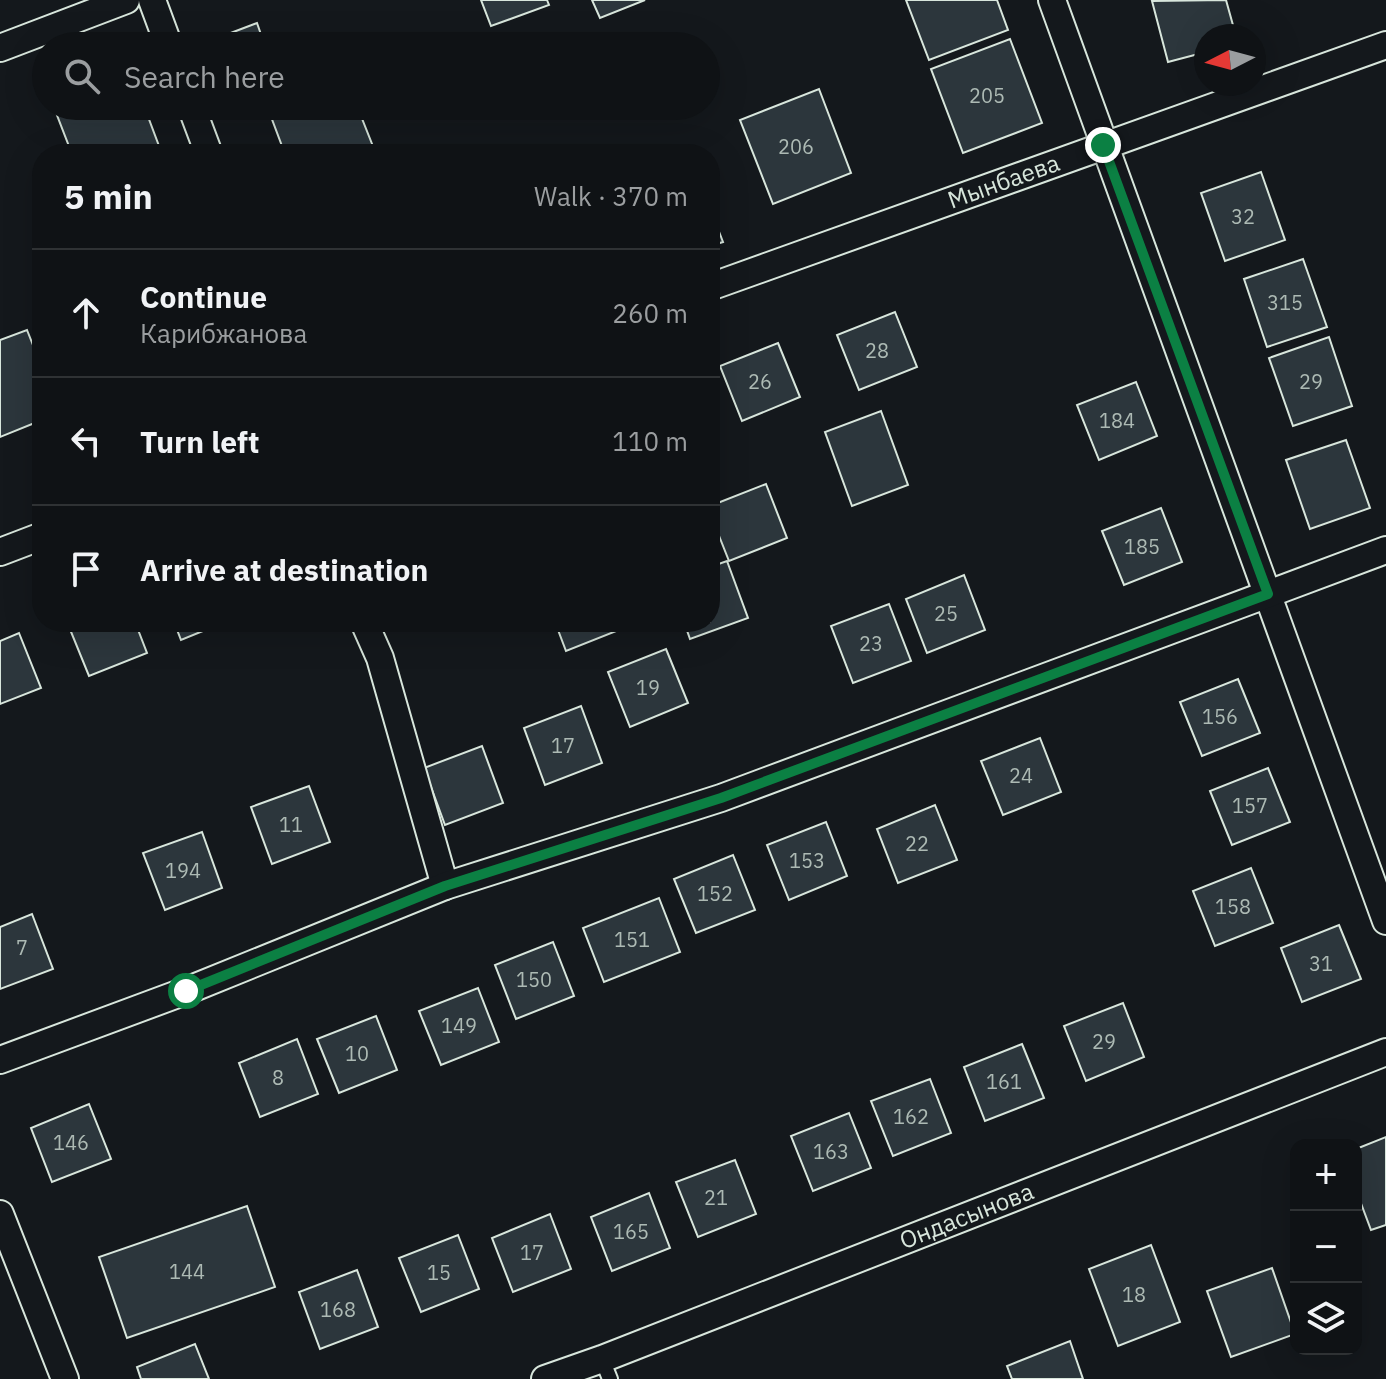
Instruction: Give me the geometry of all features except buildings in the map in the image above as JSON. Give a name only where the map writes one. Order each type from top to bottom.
[{"type":"street","points":[[42,32],[126,0]]},
{"type":"street","points":[[152,0],[164,32]]},
{"type":"street","points":[[1052,0],[1386,921]]},
{"type":"street","points":[[0,48],[32,36]]},
{"type":"street","name":"Мынбаева","points":[[720,283],[1386,45]]},
{"type":"street","points":[[196,120],[205,144]]},
{"type":"street","points":[[0,552],[32,540]]},
{"type":"street","points":[[0,1060],[186,991],[445,886],[721,798],[1386,550]]},
{"type":"street","points":[[368,632],[380,658],[445,886]]},
{"type":"street","name":"Ондасынова","points":[[545,1379],[606,1369],[1386,1052]]},
{"type":"street","points":[[0,1214],[65,1379]]},
{"type":"route","points":[[186,991],[445,886],[721,798],[1268,594],[1103,145]]}]
